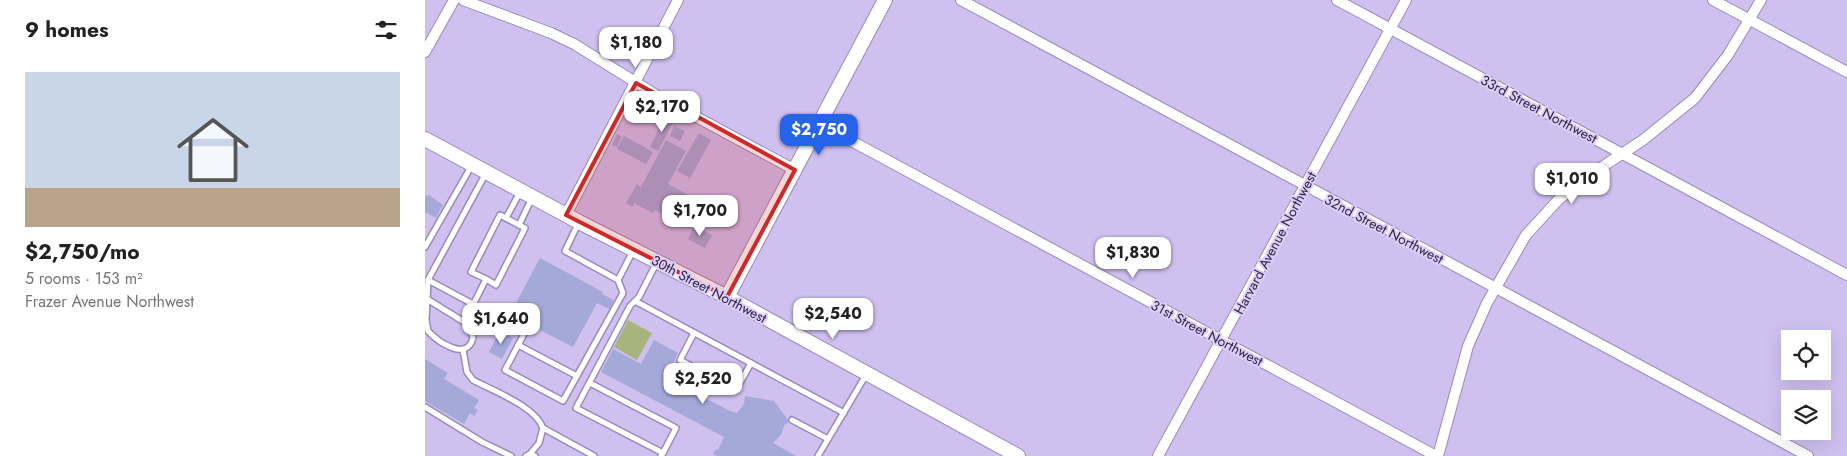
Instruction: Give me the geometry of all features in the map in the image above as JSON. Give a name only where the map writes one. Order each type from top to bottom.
[{"type":"main road","points":[[727,297],[885,0]]},
{"type":"main road","name":"30th Street Northwest","points":[[425,139],[533,198],[727,297],[866,375],[1019,456]]},
{"type":"street","points":[[425,52],[454,0]]},
{"type":"street","points":[[463,0],[551,33],[595,56],[636,83],[795,170]]},
{"type":"street","points":[[566,215],[678,0]]},
{"type":"street","name":"32nd Street Northwest","points":[[961,0],[1808,456]]},
{"type":"street","name":"33rd Street Northwest","points":[[1337,0],[1847,275]]},
{"type":"street","name":"Harvard Avenue Northwest","points":[[1158,456],[1222,341],[1389,28],[1406,0]]},
{"type":"street","points":[[1713,0],[1847,72]]},
{"type":"street","points":[[1437,456],[1461,365],[1495,288],[1526,235],[1539,218],[1575,186],[1671,120],[1695,98],[1713,77],[1761,0]]},
{"type":"street","name":"31st Street Northwest","points":[[820,124],[1437,456]]},
{"type":"lane","points":[[425,247],[473,165]]},
{"type":"lane","points":[[427,299],[469,325],[472,341],[469,347],[463,350],[443,342],[428,330],[426,320],[427,299],[429,280],[487,172]]},
{"type":"lane","points":[[506,218],[520,190]]},
{"type":"lane","points":[[519,225],[533,198]]},
{"type":"lane","points":[[500,215],[519,225],[525,228],[496,284],[471,272],[500,215]]},
{"type":"lane","points":[[429,280],[525,332],[505,370],[563,401],[623,292],[618,280],[565,251],[579,222]]},
{"type":"lane","points":[[618,280],[633,250]]},
{"type":"lane","points":[[590,383],[676,428],[662,455],[576,408],[657,262]]},
{"type":"lane","points":[[473,304],[486,280]]},
{"type":"lane","points":[[635,301],[844,413]]},
{"type":"lane","points":[[694,333],[680,360],[736,390],[751,363]]},
{"type":"lane","points":[[518,344],[577,376]]},
{"type":"lane","points":[[463,350],[471,378],[529,410],[539,419],[543,428],[595,456]]},
{"type":"lane","points":[[818,456],[866,375]]},
{"type":"lane","points":[[425,407],[482,442],[511,456]]},
{"type":"lane","points":[[792,420],[828,439]]},
{"type":"lane","points":[[530,455],[539,443],[543,428]]},
{"type":"highlighted area","points":[[636,83],[795,170],[727,297],[566,215]]},
{"type":"green space","points":[[628,320],[652,333],[637,360],[614,347]]},
{"type":"building","points":[[666,115],[675,119],[658,151],[650,147]]},
{"type":"building","points":[[674,126],[685,131],[680,141],[670,136]]},
{"type":"building","points":[[699,133],[711,140],[690,178],[677,171]]},
{"type":"building","points":[[617,134],[622,137],[617,147],[612,145]]},
{"type":"building","points":[[624,136],[653,152],[646,164],[617,149]]},
{"type":"building","points":[[666,140],[686,151],[668,184],[687,194],[674,220],[655,210],[653,213],[634,203],[633,207],[626,203],[637,184],[641,187]]},
{"type":"building","points":[[429,195],[443,205],[436,218],[425,212],[425,196]]},
{"type":"building","points":[[694,226],[712,235],[705,248],[688,239]]},
{"type":"building","points":[[540,258],[603,292],[602,294],[614,300],[609,309],[597,303],[573,347],[536,328],[541,319],[515,305]]},
{"type":"building","points":[[500,331],[513,338],[502,359],[489,352]]},
{"type":"building","points":[[654,340],[678,353],[665,377],[730,411],[737,413],[744,404],[745,396],[774,401],[789,421],[784,426],[781,435],[773,443],[796,456],[717,456],[713,454],[716,449],[718,450],[724,437],[601,372],[613,349],[641,364]]},
{"type":"building","points":[[425,359],[448,373],[444,379],[479,400],[474,408],[478,410],[474,416],[470,413],[464,424],[425,401]]}]
